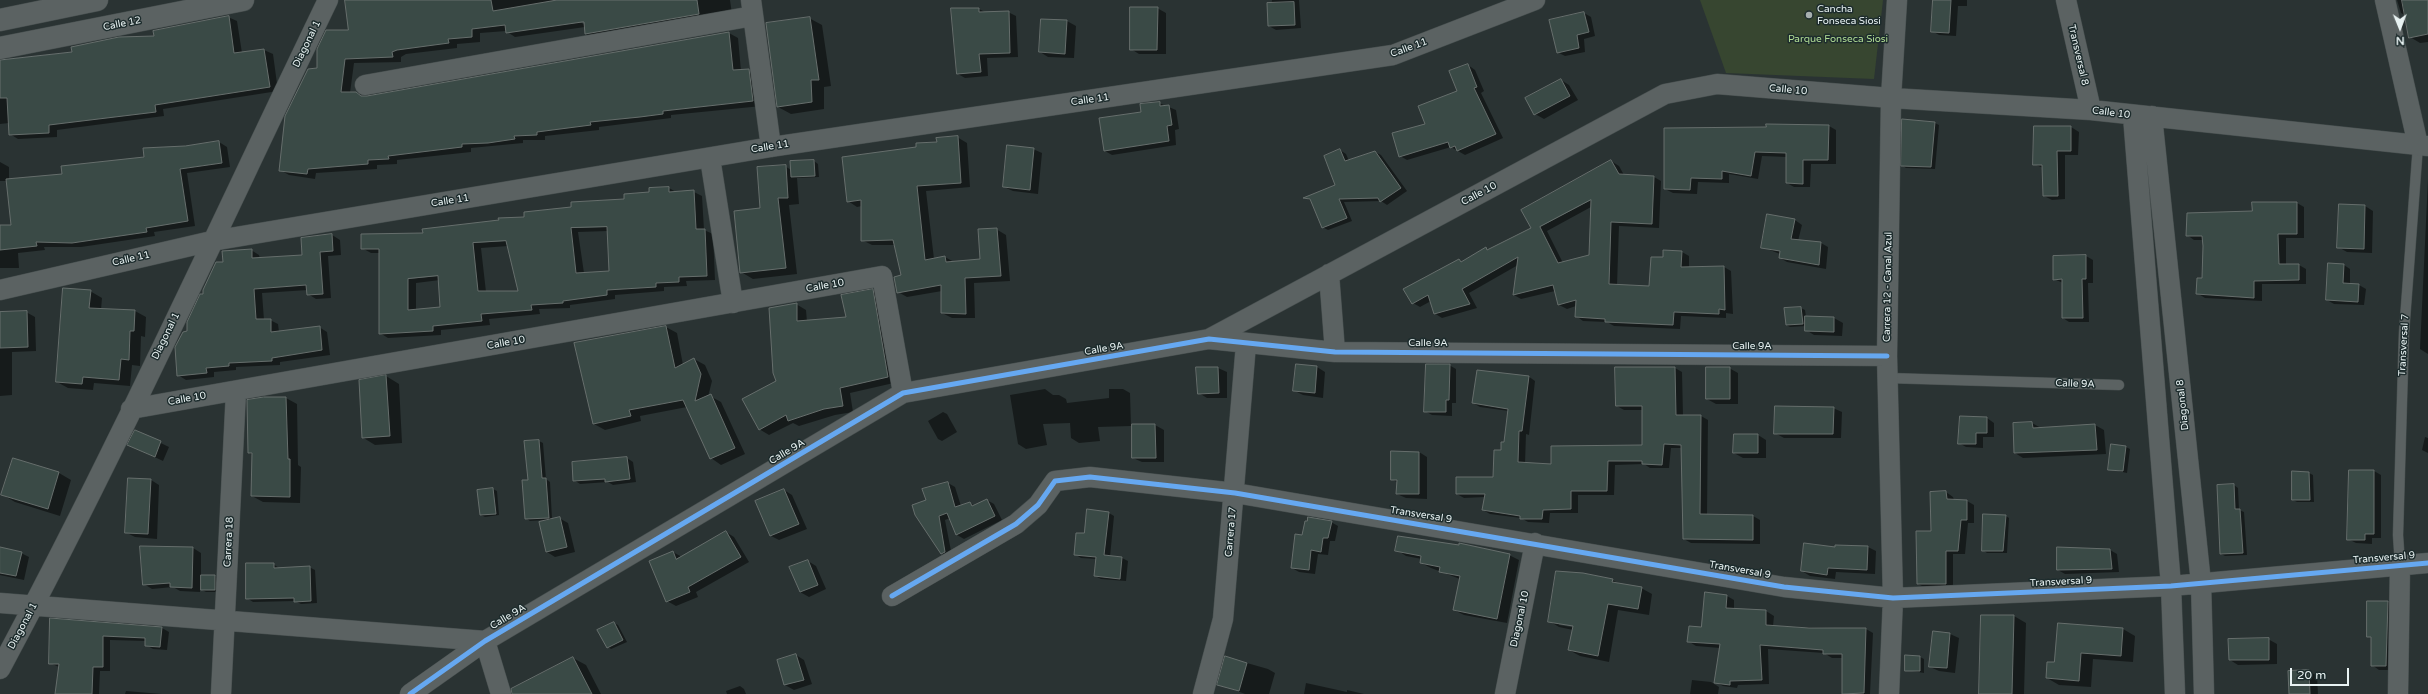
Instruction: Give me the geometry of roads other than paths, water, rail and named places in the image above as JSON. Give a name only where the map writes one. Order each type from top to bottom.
[{"type":"street","points":[[0,20],[98,0]]},
{"type":"street","name":"Calle 12","points":[[0,48],[243,0]]},
{"type":"street","name":"Diagonal 1","points":[[0,669],[34,606],[131,409],[328,0]]},
{"type":"street","name":"Calle 11","points":[[0,290],[212,240],[770,147],[1393,55],[1535,0]]},
{"type":"street","name":"Carrera 12 - Canal Azul","points":[[1889,694],[1893,598],[1887,356],[1891,98],[1897,0]]},
{"type":"street","name":"Transversal 8","points":[[2066,0],[2091,110]]},
{"type":"street","name":"Transversal 7","points":[[2385,0],[2423,145]]},
{"type":"street","points":[[365,85],[752,8],[770,147]]},
{"type":"street","name":"Calle 10","points":[[1209,339],[1665,94],[1717,84],[1891,98],[2091,110],[2133,116],[2152,116],[2423,145]]},
{"type":"street","points":[[2133,116],[2170,586],[2175,694]]},
{"type":"street","name":"Diagonal 8","points":[[2152,116],[2202,583],[2204,694]]},
{"type":"street","points":[[710,158],[733,303]]},
{"type":"street","points":[[1329,274],[1335,352]]},
{"type":"street","name":"Calle 10","points":[[131,409],[882,276],[903,393]]},
{"type":"street","name":"Calle 9A","points":[[410,694],[485,641],[903,393],[1209,339],[1335,352],[1887,356]]},
{"type":"street","name":"Carrera 17","points":[[1203,694],[1223,619],[1235,493],[1246,344]]},
{"type":"street","name":"Carrera 18","points":[[221,694],[236,390]]},
{"type":"street","name":"Transversal 9","points":[[892,596],[1016,524],[1038,505],[1055,481],[1090,477],[1235,493],[1535,543],[1784,587],[1893,598],[2170,586],[2428,563]]},
{"type":"street","name":"Diagonal 10","points":[[1505,694],[1535,543]]},
{"type":"street","name":"Transversal 7","points":[[2398,694],[2400,565]]},
{"type":"street","points":[[0,603],[485,641],[501,694]]},
{"type":"lane","name":"Transversal 7","points":[[2400,565],[2398,535],[2404,333],[2423,145]]},
{"type":"lane","name":"Calle 9A","points":[[1888,378],[2119,385]]},
{"type":"place","name":"Cancha Fonseca Siosi","points":[[1809,15]]},
{"type":"park label","name":"Parque Fonseca Siosi","points":[[1838,39]]}]
